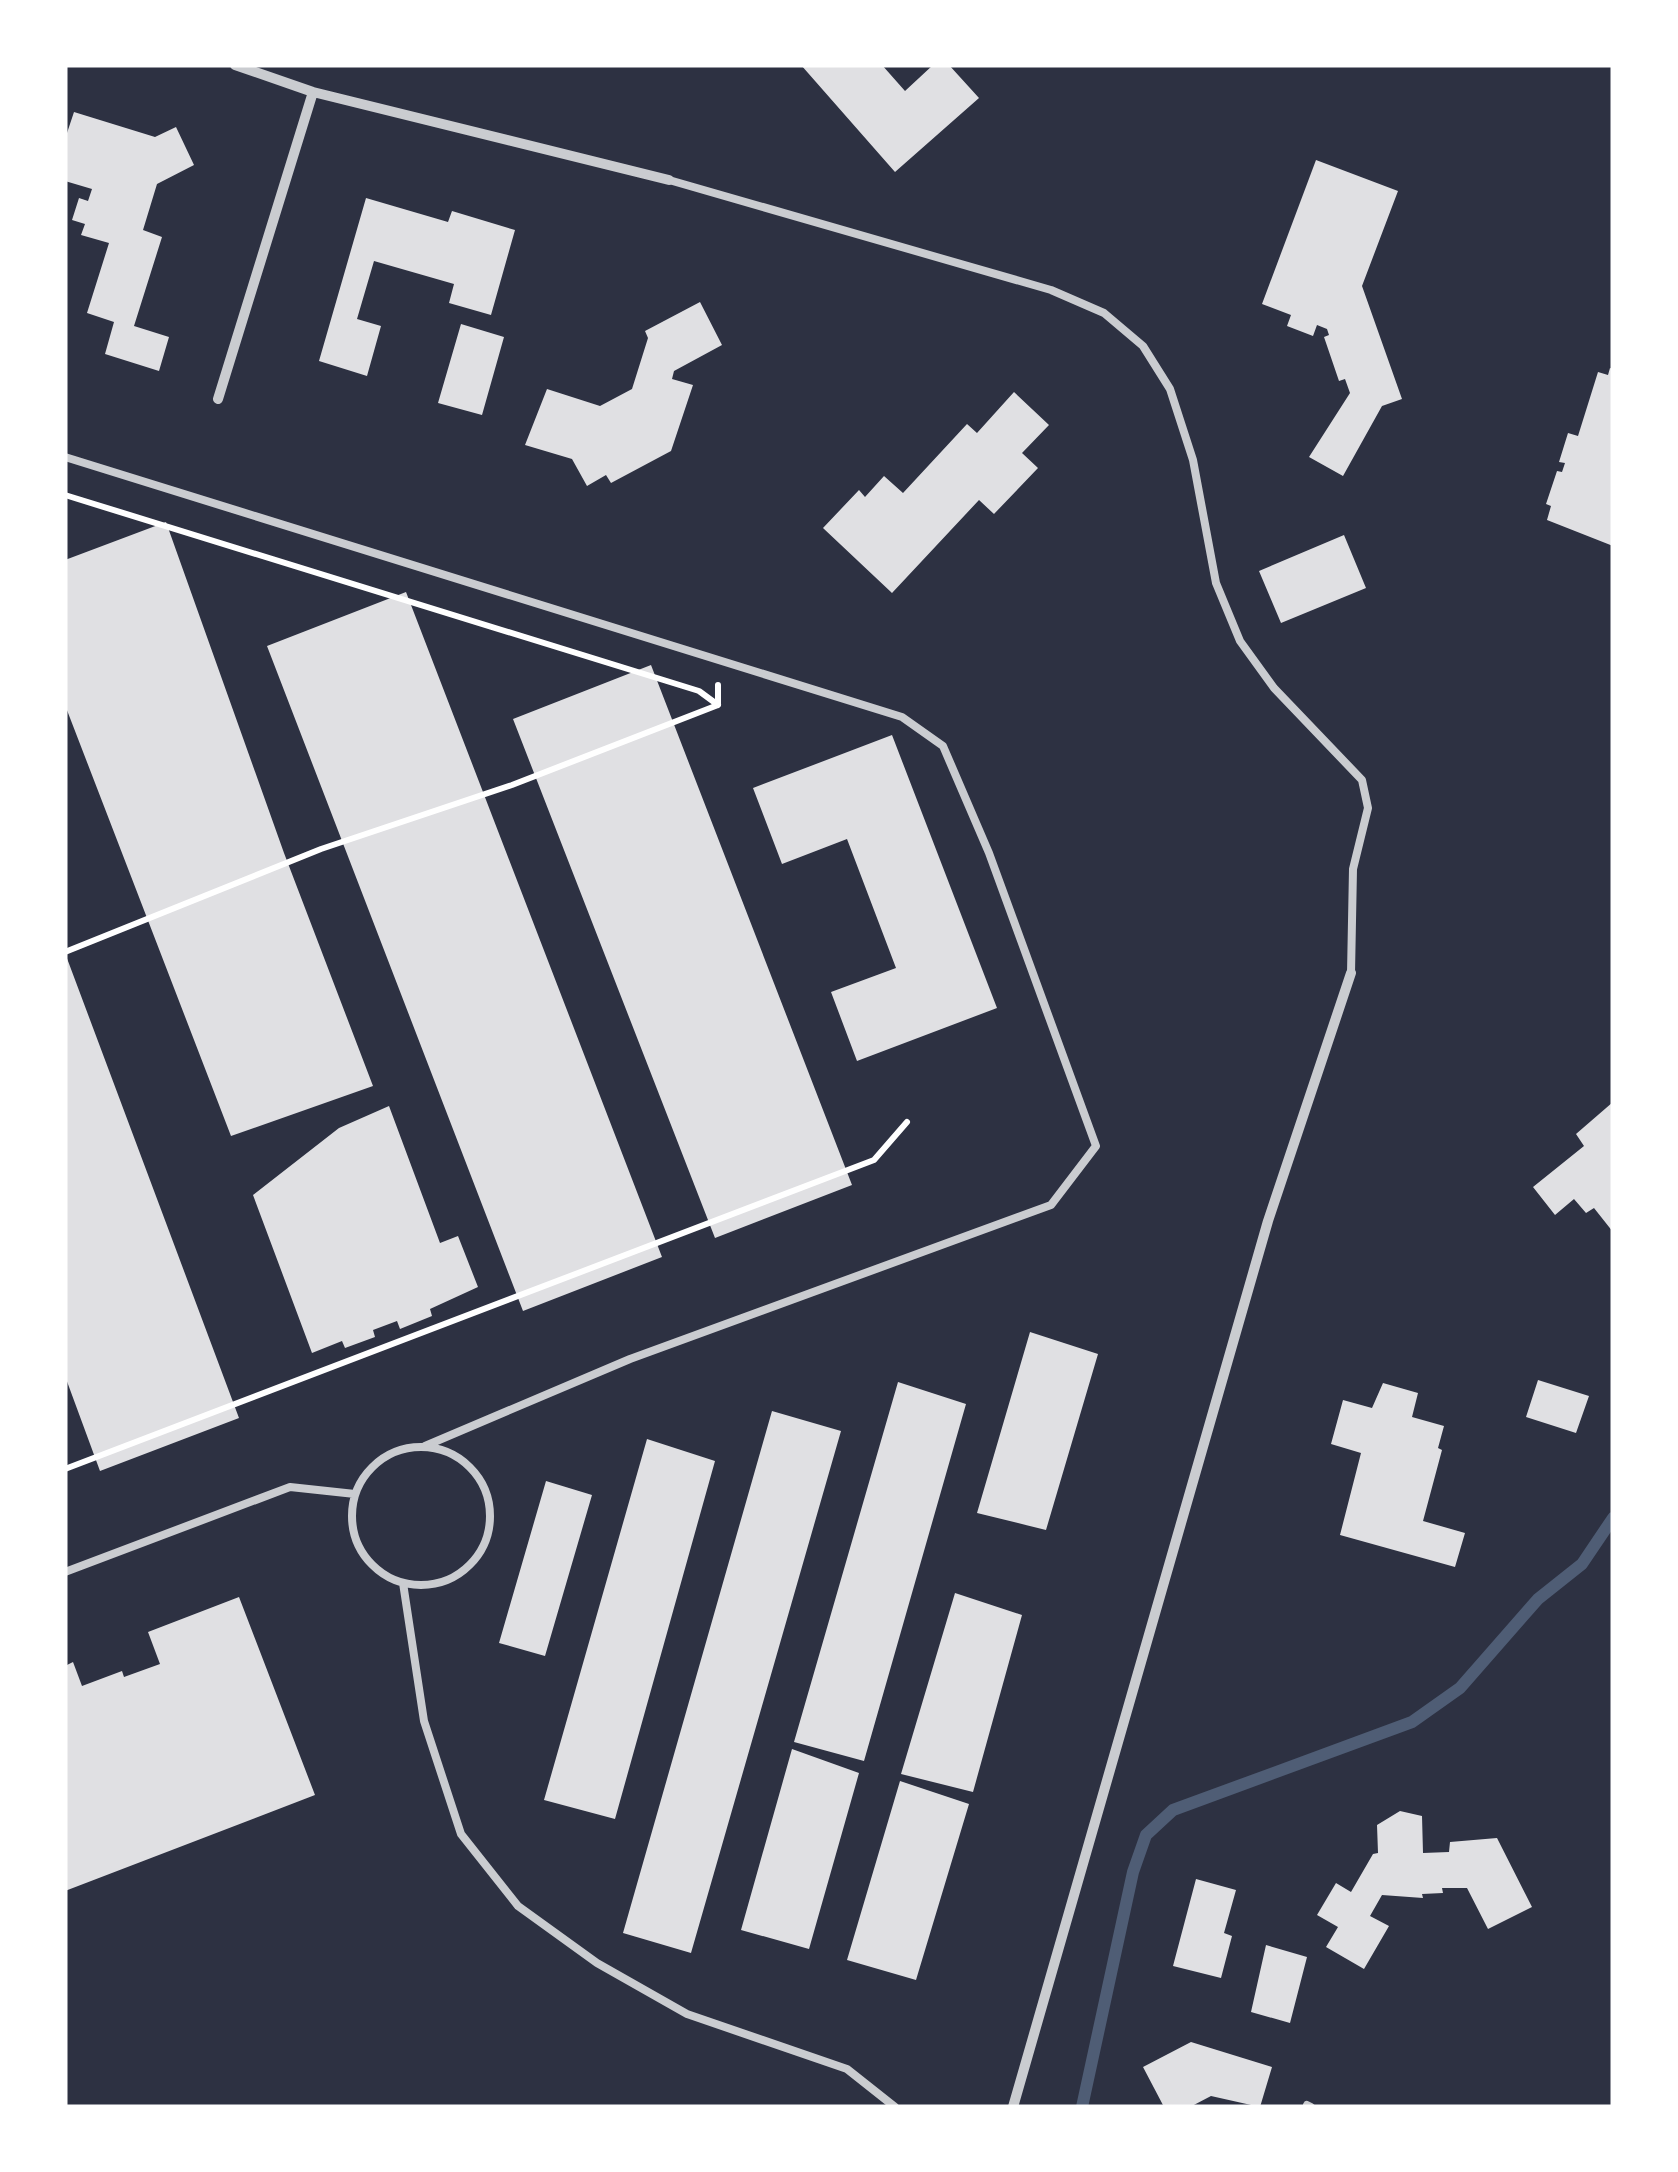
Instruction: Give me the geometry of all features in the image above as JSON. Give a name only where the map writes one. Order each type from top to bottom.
[{"type":"street","points":[[235,65],[313,92],[669,180]]},
{"type":"street","points":[[218,400],[313,92]]},
{"type":"street","points":[[1013,2107],[1268,1221],[1351,973]]},
{"type":"lane","points":[[669,180],[1050,290],[1104,313],[1142,346],[1170,388],[1193,460],[1216,583],[1240,641],[1274,688],[1362,780],[1368,808],[1353,869],[1351,973]]},
{"type":"lane","points":[[65,457],[902,717],[943,746],[989,853],[1096,1146],[1051,1205],[630,1358],[425,1446]]},
{"type":"lane","points":[[425,1446],[447,1450],[475,1472],[490,1503],[491,1526],[469,1568],[449,1580],[426,1585],[403,1583],[382,1574],[366,1558],[354,1527],[355,1494],[366,1473],[382,1458],[402,1448],[425,1446]]},
{"type":"lane","points":[[65,1572],[290,1487],[355,1494]]},
{"type":"lane","points":[[403,1583],[424,1721],[461,1834],[518,1906],[597,1963],[687,2014],[847,2069],[896,2107]]},
{"type":"path","points":[[65,495],[563,646],[699,691],[718,706]]},
{"type":"path","points":[[718,660],[718,706]]},
{"type":"path","points":[[65,952],[320,849],[512,785],[718,706]]},
{"type":"path","points":[[65,1470],[874,1160],[907,1122]]},
{"type":"building","points":[[801,65],[882,65],[905,91],[933,65],[949,65],[979,98],[895,172]]},
{"type":"building","points":[[74,112],[155,137],[176,127],[194,165],[157,184],[143,230],[162,237],[134,326],[169,337],[159,371],[105,354],[114,322],[87,313],[109,243],[81,235],[85,224],[72,220],[79,198],[88,201],[92,189],[65,181],[65,139]]},
{"type":"building","points":[[1316,160],[1398,191],[1362,286],[1402,399],[1382,406],[1343,476],[1309,457],[1350,393],[1345,379],[1339,381],[1324,337],[1329,335],[1327,329],[1317,325],[1313,336],[1287,326],[1291,315],[1262,304]]},
{"type":"building","points":[[366,198],[448,222],[452,211],[515,230],[491,315],[449,303],[454,284],[374,261],[357,319],[381,326],[367,376],[319,361]]},
{"type":"building","points":[[700,302],[722,345],[674,371],[672,379],[693,385],[671,451],[611,483],[606,475],[587,486],[572,459],[525,445],[547,389],[600,406],[632,389],[648,338],[645,331]]},
{"type":"building","points":[[461,324],[504,337],[482,415],[438,403]]},
{"type":"building","points":[[1610,368],[1613,546],[1547,520],[1551,506],[1546,504],[1557,471],[1562,472],[1565,463],[1559,462],[1568,433],[1578,436],[1598,372],[1608,375]]},
{"type":"building","points":[[1014,392],[1049,425],[1022,453],[1038,468],[994,514],[979,500],[892,593],[823,528],[859,490],[865,497],[884,476],[903,493],[967,424],[977,433]]},
{"type":"building","points":[[166,522],[284,853],[373,1086],[231,1136],[65,705],[65,560]]},
{"type":"building","points":[[1344,535],[1366,588],[1281,623],[1259,571]]},
{"type":"building","points":[[406,592],[662,1257],[523,1311],[267,646]]},
{"type":"building","points":[[651,665],[852,1185],[715,1238],[513,719]]},
{"type":"building","points":[[892,735],[997,1008],[857,1061],[831,992],[896,968],[847,839],[782,864],[753,788]]},
{"type":"building","points":[[65,953],[239,1418],[100,1471],[65,1376]]},
{"type":"building","points":[[1613,1102],[1613,1232],[1594,1208],[1586,1213],[1574,1199],[1555,1215],[1533,1187],[1584,1146],[1576,1134]]},
{"type":"building","points":[[389,1106],[440,1243],[458,1236],[478,1287],[430,1309],[432,1316],[400,1329],[397,1321],[373,1330],[375,1337],[345,1348],[342,1341],[312,1353],[253,1195],[339,1128]]},
{"type":"building","points":[[1030,1332],[1098,1354],[1046,1530],[977,1513]]},
{"type":"building","points":[[1538,1380],[1589,1396],[1576,1433],[1526,1417]]},
{"type":"building","points":[[898,1382],[966,1404],[864,1761],[794,1742]]},
{"type":"building","points":[[1383,1383],[1418,1393],[1412,1417],[1444,1426],[1438,1448],[1442,1450],[1423,1521],[1465,1533],[1455,1567],[1340,1535],[1361,1453],[1331,1444],[1343,1400],[1372,1408]]},
{"type":"building","points":[[772,1411],[841,1431],[691,1953],[623,1933]]},
{"type":"building","points":[[647,1439],[715,1461],[615,1819],[544,1800]]},
{"type":"building","points":[[546,1481],[592,1495],[545,1656],[499,1643]]},
{"type":"building","points":[[955,1593],[1022,1615],[973,1792],[901,1774]]},
{"type":"building","points":[[239,1597],[315,1795],[65,1891],[65,1666],[73,1662],[82,1686],[122,1671],[124,1677],[160,1664],[148,1632]]},
{"type":"building","points":[[792,1749],[859,1773],[809,1949],[741,1930]]},
{"type":"building","points":[[900,1781],[969,1804],[916,1980],[847,1960]]},
{"type":"building","points":[[1400,1811],[1422,1816],[1423,1853],[1449,1852],[1450,1842],[1497,1838],[1532,1907],[1488,1929],[1467,1888],[1442,1888],[1443,1893],[1422,1894],[1423,1898],[1382,1895],[1370,1916],[1389,1926],[1364,1969],[1326,1947],[1338,1927],[1317,1915],[1336,1883],[1351,1892],[1373,1854],[1378,1853],[1377,1825]]},
{"type":"building","points":[[1196,1879],[1236,1890],[1224,1933],[1232,1936],[1221,1978],[1173,1966]]},
{"type":"building","points":[[1266,1945],[1307,1957],[1290,2023],[1251,2012]]},
{"type":"building","points":[[1191,2042],[1272,2067],[1260,2107],[1211,2096],[1190,2107],[1164,2107],[1143,2067]]},
{"type":"waterway","points":[[1082,2107],[1133,1872],[1146,1835],[1173,1810],[1412,1722],[1460,1688],[1538,1599],[1582,1564],[1613,1518]]}]
